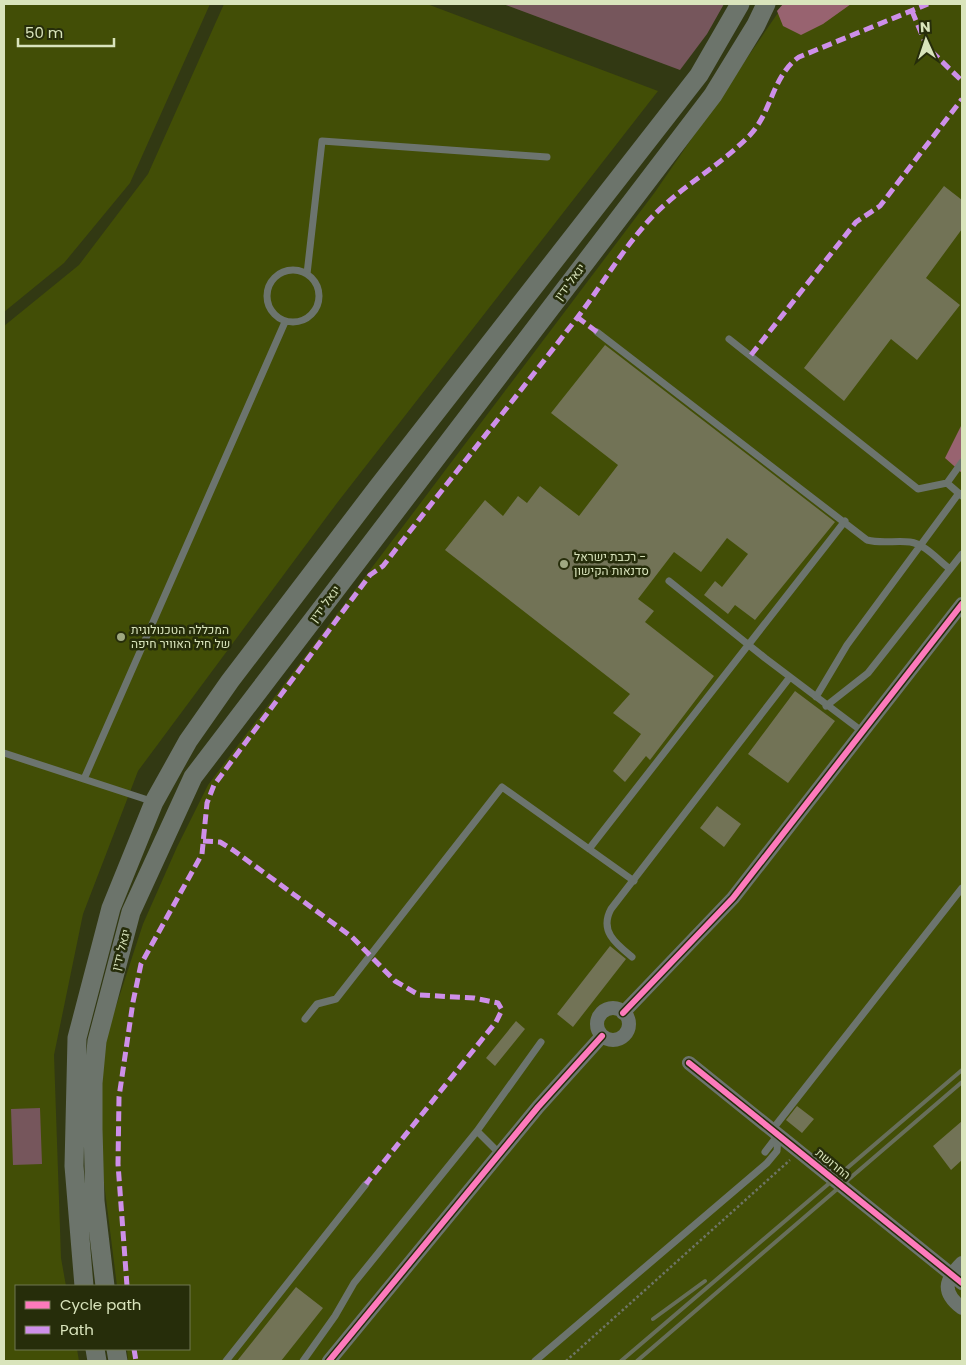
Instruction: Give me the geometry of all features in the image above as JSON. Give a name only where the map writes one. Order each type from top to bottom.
[{"type":"main road","name":"יגאל ידין","points":[[84,1285],[74,1166],[77,1038],[111,908],[154,802],[188,741],[230,681],[377,488],[699,75],[740,4]]},
{"type":"main road","name":"יגאל ידין","points":[[105,1285],[95,1202],[93,1083],[97,1041],[131,912],[194,777],[713,95],[756,25],[766,4]]},
{"type":"street","points":[[623,1013],[733,898],[962,604]]},
{"type":"street","points":[[612,1008],[623,1013],[628,1019],[629,1026],[623,1037],[611,1040],[602,1036],[597,1025],[601,1014],[612,1008]]},
{"type":"street","points":[[329,1361],[538,1106],[602,1036]]},
{"type":"street","name":"החרושת","points":[[689,1064],[962,1283]]},
{"type":"street","points":[[962,1263],[948,1280],[949,1295],[962,1308]]},
{"type":"lane","points":[[306,274],[322,141],[547,158]]},
{"type":"lane","points":[[298,270],[306,274],[318,286],[319,303],[315,311],[302,321],[285,322],[271,312],[268,304],[268,286],[281,273],[298,270]]},
{"type":"lane","points":[[84,779],[285,322]]},
{"type":"lane","points":[[597,332],[845,521],[867,540],[878,543],[912,542],[920,545],[950,569]]},
{"type":"lane","points":[[729,339],[918,490],[947,483],[962,462]]},
{"type":"lane","points":[[816,697],[847,645],[920,545],[961,494],[947,483]]},
{"type":"lane","points":[[589,849],[747,644],[845,521]]},
{"type":"lane","points":[[826,706],[868,673],[962,554]]},
{"type":"lane","points":[[669,581],[826,706],[863,732]]},
{"type":"lane","points":[[632,957],[613,942],[606,920],[611,909],[790,677]]},
{"type":"lane","points":[[4,753],[154,802]]},
{"type":"lane","points":[[305,1019],[317,1004],[336,999],[502,787],[634,880]]},
{"type":"lane","points":[[765,1152],[775,1133],[962,888]]},
{"type":"lane","points":[[303,1361],[335,1316],[354,1283],[477,1131],[541,1042]]},
{"type":"lane","points":[[477,1131],[500,1153]]},
{"type":"lane","points":[[534,1361],[767,1163],[777,1151],[775,1133]]},
{"type":"lane","points":[[226,1361],[366,1184]]},
{"type":"path","points":[[566,1361],[799,1152]]},
{"type":"shaded area","points":[[4,4],[210,4],[130,183],[64,263],[4,312]]},
{"type":"shaded area","name":"המכללה הטכנולוגית של חיל האוויר חיפה","points":[[224,4],[427,4],[658,91],[337,503],[138,771],[83,914],[54,1055],[61,1258],[66,1285],[15,1285],[15,1350],[77,1350],[79,1361],[4,1361],[4,326],[79,265],[148,174]]},
{"type":"shaded area","points":[[503,4],[724,4],[707,34],[680,70]]},
{"type":"shaded area","points":[[783,4],[851,4],[823,24],[801,35],[783,26],[777,11]]},
{"type":"shaded area","points":[[784,4],[962,4],[962,1361],[128,1361],[127,1350],[190,1350],[190,1285],[117,1285],[98,1135],[102,1049],[143,924],[177,847],[208,785],[655,192]]},
{"type":"shaded area","points":[[962,424],[962,473],[945,458]]},
{"type":"shaded area","points":[[40,1108],[42,1164],[13,1165],[11,1109]]},
{"type":"building","points":[[944,186],[962,200],[962,229],[926,278],[960,305],[917,360],[891,339],[844,401],[804,368]]},
{"type":"building","name":"רכבת ישראל - סדנאות הקישון","points":[[605,345],[835,522],[755,620],[735,605],[728,614],[704,595],[715,581],[722,587],[748,554],[727,538],[701,572],[674,552],[638,599],[654,611],[645,622],[714,676],[650,760],[646,756],[625,782],[613,771],[641,734],[613,713],[630,694],[445,550],[485,500],[503,516],[518,496],[527,503],[540,486],[579,516],[618,465],[551,413]]},
{"type":"building","points":[[795,691],[835,721],[788,783],[748,754]]},
{"type":"building","points":[[717,806],[741,824],[724,847],[700,828]]},
{"type":"building","points":[[610,946],[626,959],[573,1027],[557,1014]]},
{"type":"building","points":[[516,1021],[525,1029],[495,1066],[486,1058]]},
{"type":"building","points":[[797,1106],[814,1119],[802,1133],[786,1120]]},
{"type":"building","points":[[962,1121],[962,1160],[951,1170],[933,1146]]},
{"type":"building","points":[[296,1287],[323,1308],[281,1361],[237,1361]]},
{"type":"railway","points":[[621,1361],[962,1070]]},
{"type":"railway","points":[[637,1361],[962,1082]]},
{"type":"railway","points":[[653,1319],[705,1281]]},
{"type":"marked path","points":[[127,1285],[118,1164],[119,1097],[133,1002],[141,964],[202,854],[207,803],[214,785],[370,575],[383,566],[577,318],[635,237],[669,201],[750,135],[763,116],[777,84],[790,65],[799,57],[928,4]]},
{"type":"marked path","points":[[912,11],[927,47],[962,81]]},
{"type":"marked path","points":[[751,355],[856,222],[880,206],[962,99]]},
{"type":"marked path","points":[[577,317],[597,332]]},
{"type":"marked path","points":[[203,841],[220,842],[233,850],[352,937],[395,981],[419,995],[474,998],[498,1003],[502,1010],[496,1022],[366,1184]]},
{"type":"marked path","points":[[134,1350],[136,1361]]},
{"type":"cycle path","points":[[623,1013],[733,898],[962,604]]},
{"type":"cycle path","points":[[329,1361],[538,1107],[602,1036]]},
{"type":"cycle path","points":[[689,1063],[962,1283]]},
{"type":"place","name":"רכבת ישראל - סדנאות הקישון","points":[[564,564]]},
{"type":"place","name":"המכללה הטכנולוגית של חיל האוויר חיפה","points":[[121,637]]}]
